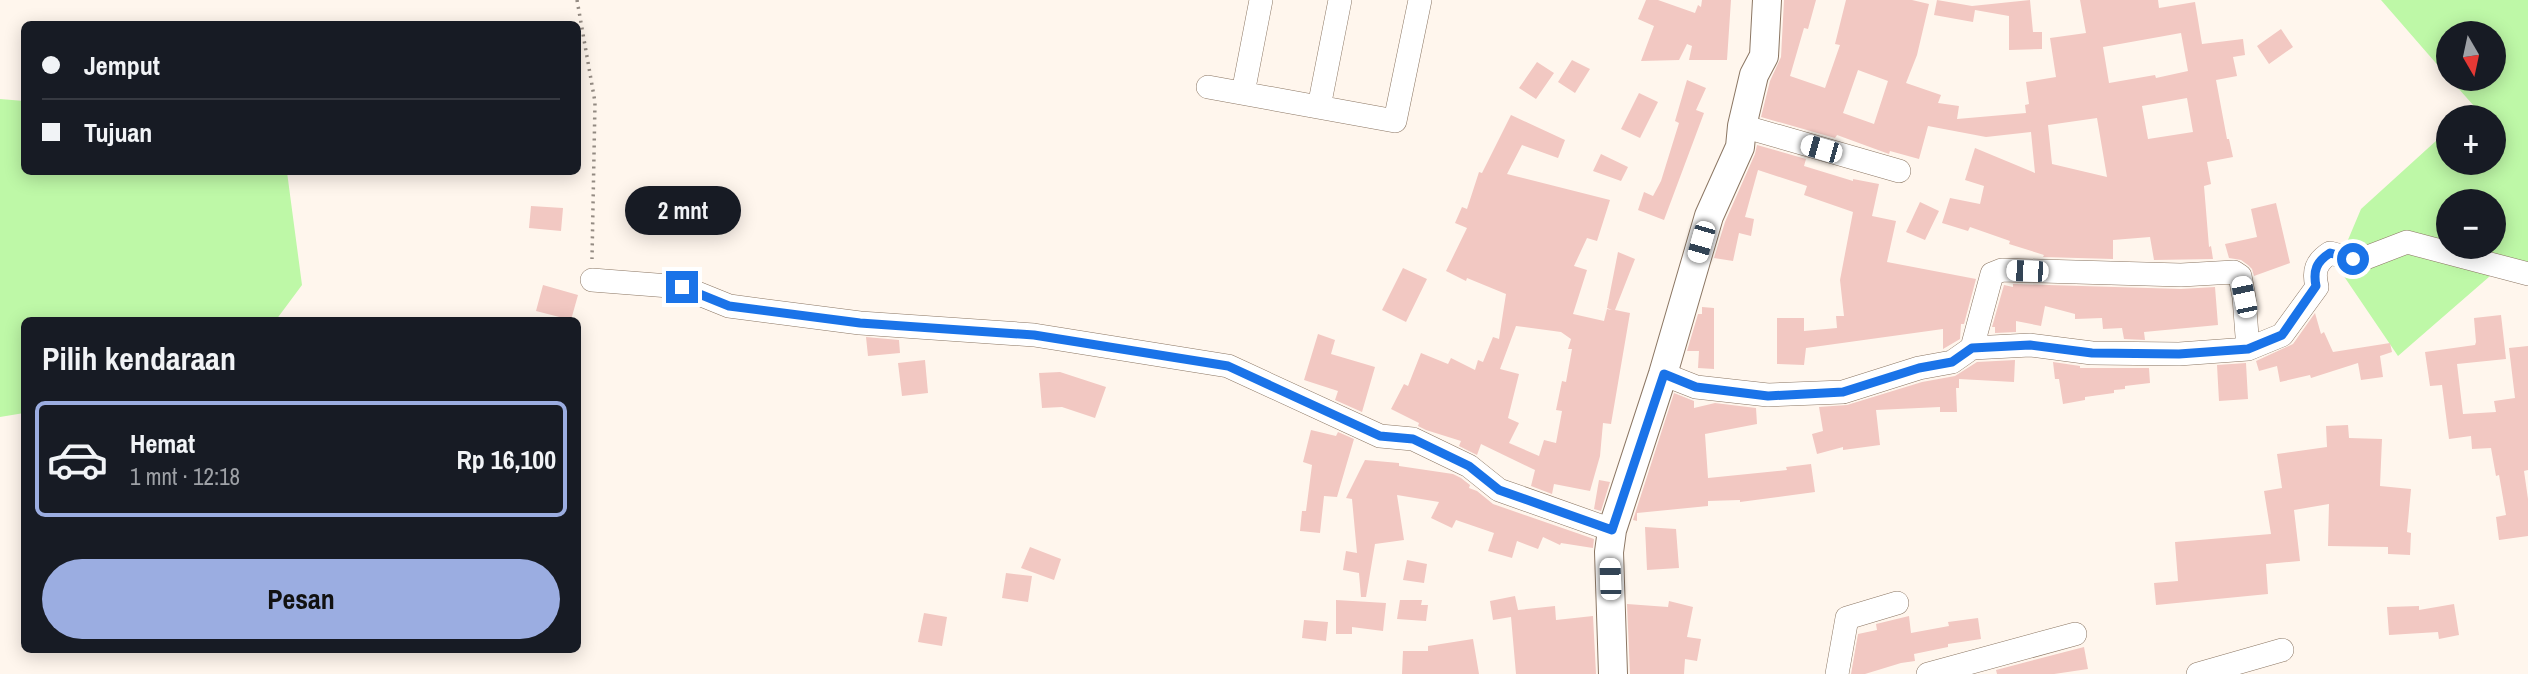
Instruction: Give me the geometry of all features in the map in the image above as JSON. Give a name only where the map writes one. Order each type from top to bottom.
[{"type":"street","points":[[1243,93],[1261,0]]},
{"type":"street","points":[[1319,107],[1340,0]]},
{"type":"street","points":[[1208,87],[1395,121],[1420,0]]},
{"type":"street","points":[[1613,674],[1609,552],[1612,530],[1664,374],[1709,216],[1740,147],[1754,75],[1764,55],[1767,0]]},
{"type":"street","points":[[1742,126],[1899,171]]},
{"type":"street","points":[[1664,374],[1696,387],[1768,396],[1843,392],[1919,368],[1952,362],[1972,348],[2030,345],[2092,353],[2179,354],[2248,349],[2282,335],[2316,286],[2314,274],[2320,260],[2330,253],[2353,259],[2368,257],[2407,242],[2528,274]]},
{"type":"street","points":[[1972,348],[1992,274],[2002,270],[2181,275],[2234,272],[2240,276],[2244,297],[2248,349]]},
{"type":"street","points":[[592,280],[682,287],[729,306],[860,323],[1034,335],[1228,366],[1380,436],[1413,439],[1469,466],[1499,490],[1612,530]]},
{"type":"street","points":[[1837,674],[1847,618],[1897,603]]},
{"type":"street","points":[[1928,674],[2075,635]]},
{"type":"street","points":[[2198,674],[2282,650]]},
{"type":"path","points":[[577,0],[581,21]]},
{"type":"path","points":[[581,23],[595,102],[592,280]]},
{"type":"green space","points":[[2381,0],[2528,0],[2528,265],[2497,270],[2398,356],[2337,266],[2361,209],[2436,141],[2436,175],[2506,175],[2506,105],[2473,105],[2461,91],[2506,91],[2506,21],[2436,21],[2436,63]]},
{"type":"green space","points":[[0,99],[21,101],[21,175],[287,175],[302,285],[278,317],[21,317],[21,414],[0,417]]},
{"type":"building","points":[[1646,0],[1658,0],[1695,13],[1698,5],[1701,7],[1702,0],[1731,0],[1727,60],[1689,60],[1692,46],[1687,44],[1679,60],[1641,61],[1654,26],[1638,19]]},
{"type":"building","points":[[1784,0],[1816,0],[1808,29],[1804,28],[1790,76],[1825,88],[1840,45],[1835,44],[1846,0],[1912,0],[1929,4],[1917,55],[1906,83],[1941,95],[1938,103],[1959,106],[1957,119],[2026,113],[2025,105],[2029,104],[2026,82],[2056,77],[2050,38],[2086,33],[2080,0],[2158,0],[2159,8],[2195,2],[2202,44],[2243,39],[2245,55],[2233,57],[2237,76],[2216,80],[2233,157],[2207,162],[2211,184],[2204,186],[2209,247],[2211,246],[2213,259],[2154,260],[2150,237],[2113,240],[2113,259],[2043,257],[2044,255],[2009,244],[2010,241],[1970,227],[1968,231],[1942,223],[1950,198],[1980,204],[1984,186],[1965,180],[1975,148],[2035,173],[2031,132],[1986,137],[1928,126],[1919,159],[1890,151],[1889,154],[1837,135],[1835,138],[1761,117],[1770,81],[1781,57]],"holes":[[[2181,33],[2188,71],[2156,78],[2155,75],[2109,83],[2103,47]],[[1858,70],[1888,81],[1874,124],[1843,113]],[[2187,98],[2193,132],[2148,139],[2142,106]],[[2097,118],[2107,177],[2052,164],[2048,125]]]},
{"type":"building","points":[[1937,0],[1972,6],[2030,0],[2033,32],[2042,32],[2042,49],[2009,50],[2009,16],[1975,10],[1973,22],[1934,15]]},
{"type":"building","points":[[2281,29],[2293,47],[2269,64],[2257,46]]},
{"type":"building","points":[[1572,60],[1590,69],[1575,93],[1558,82]]},
{"type":"building","points":[[1537,62],[1554,73],[1536,99],[1519,88]]},
{"type":"building","points":[[1687,80],[1706,88],[1696,110],[1704,113],[1664,220],[1638,210],[1644,192],[1653,196],[1661,181],[1679,123],[1675,121]]},
{"type":"building","points":[[1639,93],[1658,102],[1640,138],[1621,129]]},
{"type":"building","points":[[1511,115],[1565,140],[1558,158],[1522,145],[1507,174],[1610,200],[1597,241],[1587,238],[1574,266],[1587,270],[1573,314],[1604,321],[1607,309],[1612,310],[1607,308],[1618,252],[1635,259],[1615,310],[1630,313],[1611,424],[1603,423],[1600,456],[1590,491],[1554,484],[1552,494],[1531,486],[1535,470],[1481,444],[1477,455],[1459,446],[1461,441],[1426,430],[1418,426],[1419,423],[1391,409],[1404,384],[1408,386],[1421,353],[1448,364],[1451,358],[1475,370],[1478,360],[1483,362],[1493,337],[1499,339],[1506,294],[1467,278],[1466,281],[1446,271],[1467,228],[1455,223],[1462,207],[1467,209],[1479,172],[1482,173]],"holes":[[[1516,326],[1561,332],[1571,339],[1568,349],[1572,349],[1566,382],[1562,381],[1556,410],[1562,411],[1556,443],[1544,440],[1539,456],[1509,443],[1519,423],[1508,418],[1519,374],[1500,369]]]},
{"type":"building","points":[[1757,145],[1806,159],[1804,166],[1853,181],[1879,184],[1872,216],[1896,221],[1887,262],[1976,279],[1964,324],[1961,324],[1960,339],[1943,349],[1943,329],[1806,348],[1804,365],[1777,364],[1777,318],[1804,318],[1804,331],[1837,328],[1836,316],[1844,316],[1840,280],[1853,212],[1804,195],[1807,186],[1758,170],[1745,217],[1754,219],[1751,236],[1739,233],[1733,261],[1714,258],[1725,222]]},
{"type":"building","points":[[1601,154],[1628,167],[1621,181],[1593,171]]},
{"type":"building","points":[[1920,202],[1939,211],[1925,240],[1906,232]]},
{"type":"building","points":[[2276,203],[2290,263],[2254,276],[2248,265],[2241,260],[2229,258],[2225,244],[2257,237],[2251,209]]},
{"type":"building","points":[[531,206],[563,208],[561,231],[529,228]]},
{"type":"building","points":[[1403,268],[1427,279],[1406,322],[1382,310]]},
{"type":"building","points":[[2013,284],[2181,289],[2215,287],[2218,325],[2144,332],[2145,340],[2124,339],[2122,328],[2103,329],[2102,318],[2075,319],[2075,314],[2045,306],[2041,326],[2016,321],[2016,332],[1995,333],[1995,327],[1992,327],[2004,285],[2013,287]]},
{"type":"building","points":[[543,285],[578,295],[572,317],[536,311]]},
{"type":"building","points":[[1702,307],[1714,308],[1714,369],[1698,368],[1699,351],[1687,351],[1698,314],[1702,314]]},
{"type":"building","points":[[2315,313],[2321,334],[2324,332],[2333,352],[2390,343],[2392,352],[2380,356],[2383,377],[2361,380],[2358,363],[2311,378],[2310,375],[2280,382],[2277,366],[2259,371],[2256,361],[2293,344]]},
{"type":"building","points":[[2501,315],[2506,359],[2457,364],[2463,414],[2496,412],[2494,401],[2515,398],[2509,348],[2528,346],[2528,470],[2524,471],[2528,499],[2528,536],[2499,540],[2496,517],[2506,515],[2491,448],[2472,449],[2471,436],[2449,439],[2442,385],[2430,386],[2425,352],[2475,345],[2474,318]]},
{"type":"building","points":[[1318,334],[1335,340],[1331,354],[1375,367],[1362,412],[1335,400],[1338,391],[1304,380]]},
{"type":"building","points":[[866,337],[899,340],[900,353],[868,356]]},
{"type":"building","points":[[925,360],[928,393],[902,396],[898,363]]},
{"type":"building","points":[[2015,360],[2014,382],[1959,379],[1959,388],[1956,388],[1957,412],[1940,412],[1940,407],[1876,410],[1880,445],[1843,450],[1843,447],[1817,454],[1812,434],[1823,431],[1819,407],[1847,405],[1922,382],[1955,376],[1977,362]]},
{"type":"building","points":[[2053,362],[2080,368],[2149,368],[2150,383],[2125,386],[2125,389],[2114,390],[2114,393],[2085,397],[2085,400],[2063,404]]},
{"type":"building","points":[[2246,363],[2248,399],[2219,401],[2217,365]]},
{"type":"building","points":[[1060,372],[1106,387],[1095,418],[1062,407],[1042,408],[1039,373]]},
{"type":"building","points":[[1674,393],[1694,401],[1694,408],[1715,403],[1756,408],[1757,424],[1705,434],[1708,478],[1787,470],[1786,467],[1811,464],[1815,492],[1740,502],[1708,501],[1708,506],[1637,513],[1637,521],[1633,520]]},
{"type":"building","points":[[2348,425],[2349,438],[2382,439],[2380,486],[2411,489],[2407,532],[2411,533],[2410,555],[2388,554],[2388,547],[2328,546],[2329,504],[2294,510],[2300,561],[2266,564],[2268,594],[2156,605],[2154,583],[2178,581],[2175,542],[2271,534],[2264,491],[2282,488],[2277,454],[2327,447],[2326,426]]},
{"type":"building","points":[[1311,430],[1336,436],[1338,432],[1354,439],[1337,497],[1324,496],[1320,533],[1300,531],[1302,511],[1306,511],[1312,465],[1303,462]]},
{"type":"building","points":[[1365,460],[1399,463],[1399,466],[1453,474],[1493,504],[1594,539],[1593,548],[1560,545],[1543,537],[1538,549],[1517,541],[1512,558],[1488,551],[1494,533],[1456,520],[1452,528],[1431,518],[1439,502],[1397,495],[1404,540],[1375,544],[1366,597],[1361,597],[1359,573],[1343,570],[1346,551],[1357,553],[1352,499],[1346,498]]},
{"type":"building","points":[[1599,480],[1610,482],[1601,511],[1594,509]]},
{"type":"building","points":[[1645,527],[1676,529],[1679,568],[1647,570]]},
{"type":"building","points":[[1030,547],[1061,559],[1054,580],[1021,568]]},
{"type":"building","points":[[1407,560],[1427,564],[1424,583],[1403,580]]},
{"type":"building","points":[[1006,573],[1032,576],[1028,602],[1002,598]]},
{"type":"building","points":[[1515,596],[1518,610],[1555,606],[1556,620],[1593,616],[1596,674],[1516,674],[1511,617],[1493,620],[1490,601]]},
{"type":"building","points":[[1336,600],[1386,603],[1383,631],[1352,627],[1352,634],[1336,634]]},
{"type":"building","points":[[1400,600],[1422,600],[1421,605],[1428,605],[1426,621],[1397,619]]},
{"type":"building","points":[[1669,601],[1693,607],[1687,637],[1701,639],[1697,661],[1685,659],[1684,674],[1630,674],[1627,604],[1668,607]]},
{"type":"building","points":[[2454,604],[2459,635],[2439,639],[2438,632],[2389,635],[2387,607],[2419,606],[2419,610]]},
{"type":"building","points":[[924,613],[947,617],[942,646],[918,642]]},
{"type":"building","points":[[1909,616],[1911,633],[1949,626],[1948,622],[1978,618],[1981,639],[1948,644],[1948,647],[1914,654],[1915,661],[1865,674],[1851,674],[1858,634],[1877,630],[1876,624]]},
{"type":"building","points":[[1304,620],[1328,622],[1326,641],[1302,638]]},
{"type":"building","points":[[1473,639],[1479,674],[1402,674],[1403,651],[1428,651],[1428,646]]},
{"type":"building","points":[[2084,647],[2088,669],[2054,674],[1997,674],[1996,670]]},
{"type":"route","points":[[682,287],[729,306],[860,323],[1034,335],[1228,366],[1380,436],[1413,439],[1469,466],[1499,490],[1612,530],[1664,374],[1696,387],[1768,396],[1843,392],[1919,368],[1952,362],[1972,348],[2030,345],[2092,353],[2179,354],[2248,349],[2282,335],[2316,286],[2314,274],[2320,260],[2330,253],[2353,259]]}]
